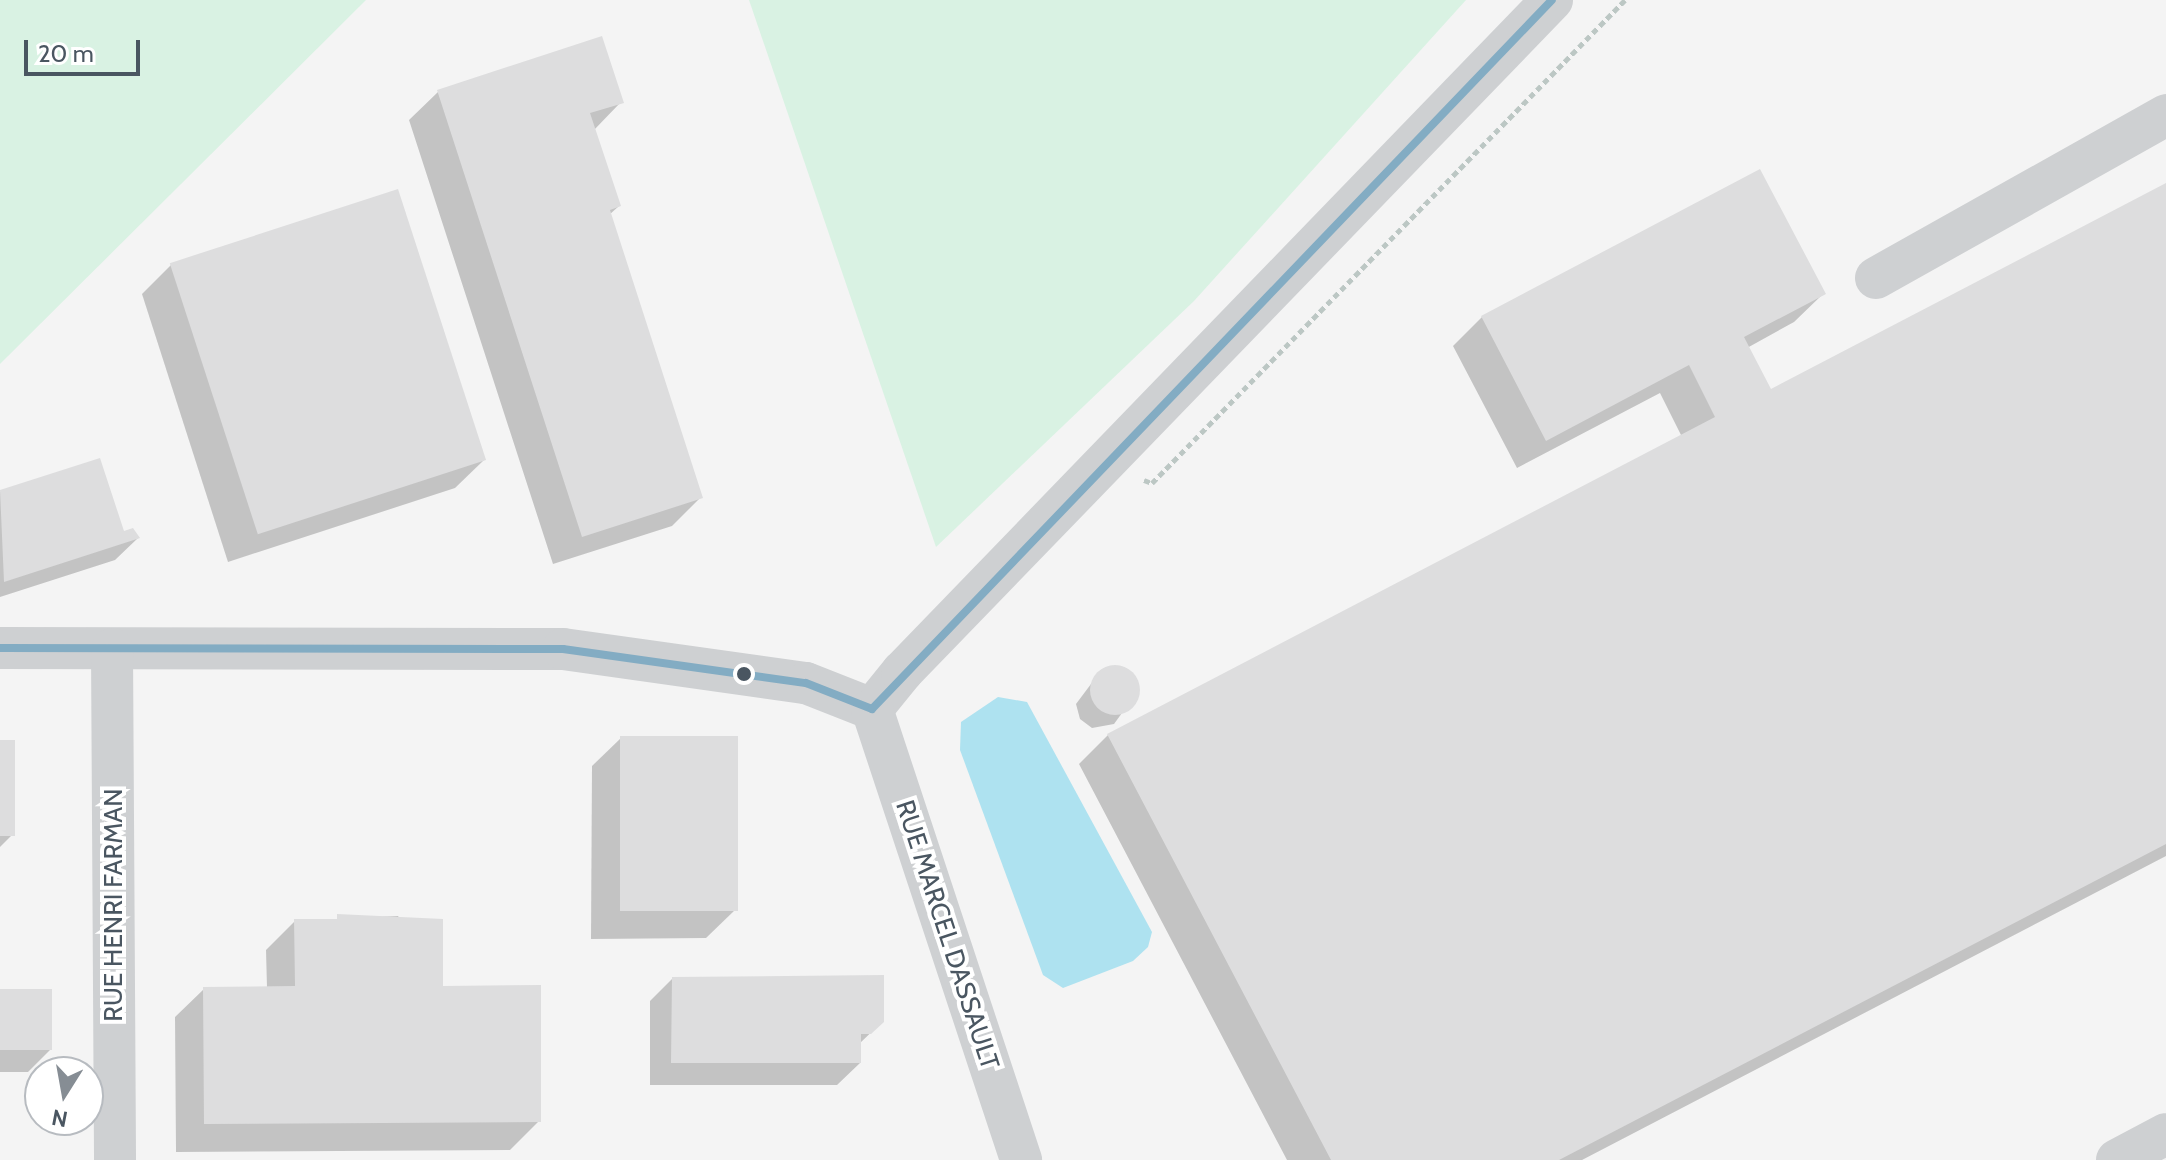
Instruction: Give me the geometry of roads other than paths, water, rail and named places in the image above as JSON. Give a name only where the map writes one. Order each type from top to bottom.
[{"type":"street","points":[[0,648],[563,649],[806,683],[872,709],[1105,461],[1552,0]]},
{"type":"street","points":[[1876,278],[2166,115]]},
{"type":"street","name":"RUE HENRI FARMAN","points":[[112,649],[115,1160]]},
{"type":"street","name":"RUE MARCEL DASSAULT","points":[[872,709],[1021,1160]]},
{"type":"street","points":[[2117,1160],[2166,1134]]},
{"type":"water","points":[[998,697],[1027,702],[1152,932],[1148,947],[1133,961],[1063,988],[1043,975],[960,750],[961,722]]}]
